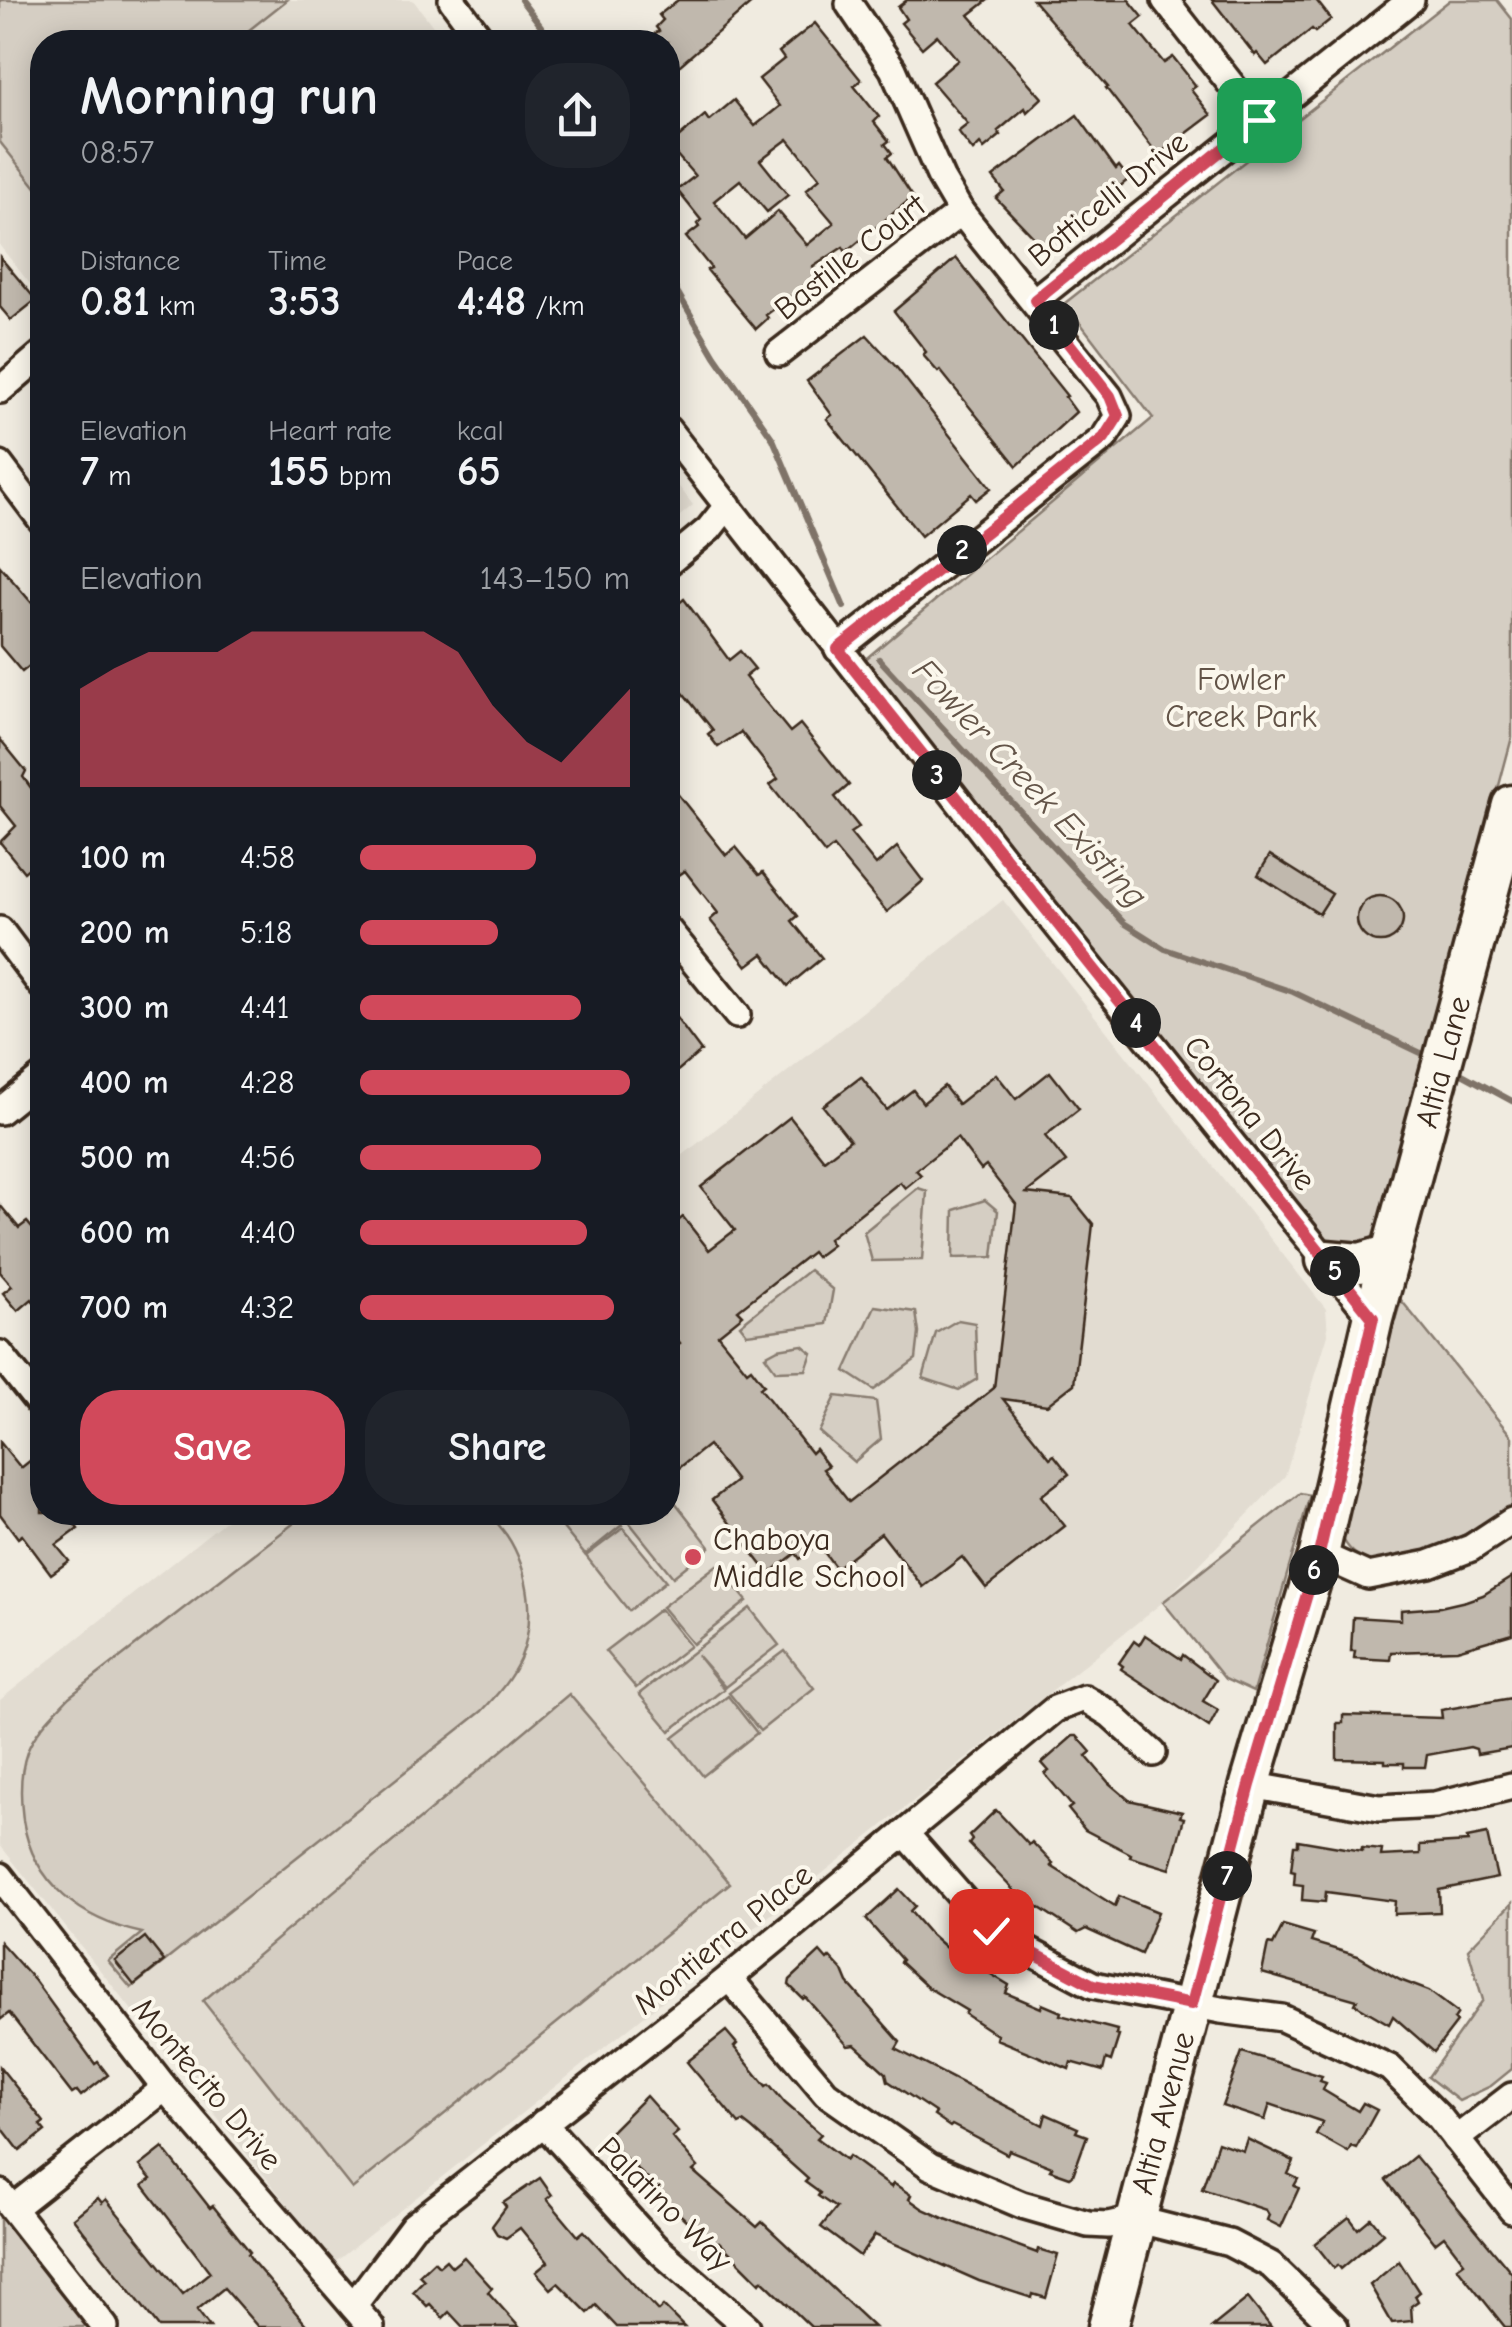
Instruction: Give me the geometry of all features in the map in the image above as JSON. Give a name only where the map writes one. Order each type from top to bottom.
[{"type":"street","points":[[452,0],[473,30]]},
{"type":"street","points":[[1165,0],[1259,120]]},
{"type":"street","name":"Botticelli Drive","points":[[1035,300],[1411,0]]},
{"type":"street","points":[[838,649],[1104,438],[1118,416],[1110,396],[962,212],[941,178],[894,69],[848,4]]},
{"type":"street","name":"Bastille Court","points":[[778,353],[962,212]]},
{"type":"street","points":[[0,390],[30,364]]},
{"type":"street","name":"Cortona Drive","points":[[680,445],[838,649],[1373,1318]]},
{"type":"street","points":[[0,465],[30,505]]},
{"type":"street","points":[[680,553],[728,505]]},
{"type":"street","name":"Altia Lane","points":[[1373,1318],[1512,805]]},
{"type":"street","points":[[0,930],[30,970]]},
{"type":"street","points":[[680,945],[736,1015]]},
{"type":"street","points":[[0,1110],[30,1086]]},
{"type":"street","points":[[1326,1260],[1360,1262],[1390,1254]]},
{"type":"street","name":"Altia Avenue","points":[[1108,2327],[1250,1785],[1319,1554],[1373,1318]]},
{"type":"street","points":[[0,1354],[30,1392]]},
{"type":"street","points":[[1319,1554],[1368,1576],[1429,1564],[1470,1548],[1512,1521]]},
{"type":"street","name":"Montierra Place","points":[[353,2306],[413,2226],[729,1978],[1054,1709],[1084,1698],[1110,1714],[1153,1753]]},
{"type":"street","points":[[1250,1785],[1379,1808],[1436,1805],[1512,1786]]},
{"type":"street","points":[[905,1833],[991,1931],[1093,1985],[1282,2018],[1390,2068],[1456,2139],[1512,2210]]},
{"type":"street","name":"Montecito Drive","points":[[0,1876],[165,2088],[371,2327]]},
{"type":"street","points":[[729,1978],[826,2093],[930,2166],[1022,2205],[1088,2224],[1108,2225],[1135,2219],[1229,2243],[1271,2266],[1335,2327]]},
{"type":"street","points":[[106,2327],[6,2200],[165,2088]]},
{"type":"street","points":[[1456,2139],[1512,2096]]},
{"type":"street","name":"Palatino Way","points":[[542,2123],[654,2246],[747,2327]]},
{"type":"shaded area","points":[[0,0],[413,0],[436,30],[30,30],[30,284],[0,246]]},
{"type":"shaded area","points":[[680,488],[693,505],[680,516]]},
{"type":"shaded area","name":"Chaboya Middle School","points":[[1003,900],[1326,1309],[1328,1334],[1285,1476],[1163,1602],[334,2263],[0,1845],[0,1700],[220,1525],[680,1525],[680,1157]]},
{"type":"green space","points":[[0,0],[287,0],[249,30],[30,30],[30,180],[0,142]]},
{"type":"green space","name":"Fowler Creek Park","points":[[1450,0],[1497,0],[1512,19],[1512,737],[1378,1237],[1334,1249],[862,662],[1153,418],[1065,303]]},
{"type":"green space","points":[[918,1188],[927,1191],[922,1260],[872,1261],[864,1232]]},
{"type":"green space","points":[[985,1200],[998,1211],[993,1257],[953,1258],[954,1210]]},
{"type":"green space","points":[[809,1270],[833,1290],[827,1324],[747,1334],[740,1325]]},
{"type":"green space","points":[[1401,1300],[1512,1437],[1512,1505],[1426,1553],[1377,1562],[1358,1555],[1343,1539],[1339,1508]]},
{"type":"green space","points":[[875,1306],[916,1312],[919,1333],[916,1359],[874,1390],[845,1371]]},
{"type":"green space","points":[[958,1320],[975,1323],[977,1379],[959,1390],[923,1378],[936,1333]]},
{"type":"green space","points":[[802,1345],[812,1353],[806,1370],[776,1371],[765,1356],[778,1349]]},
{"type":"green space","points":[[836,1396],[876,1401],[881,1439],[854,1462],[819,1432]]},
{"type":"green space","points":[[1300,1493],[1310,1495],[1253,1692],[1225,1679],[1163,1602]]},
{"type":"green space","points":[[680,1508],[710,1547],[673,1577],[631,1525],[680,1525]]},
{"type":"green space","points":[[291,1525],[498,1525],[520,1561],[526,1581],[529,1621],[520,1659],[482,1711],[131,1988],[108,1961],[142,1933],[100,1919],[64,1896],[37,1863],[23,1820],[21,1777],[27,1752],[40,1730],[69,1697]]},
{"type":"green space","points":[[567,1525],[622,1525],[585,1555],[563,1528]]},
{"type":"green space","points":[[623,1528],[666,1581],[629,1611],[586,1556]]},
{"type":"green space","points":[[717,1565],[747,1601],[693,1644],[662,1607]]},
{"type":"green space","points":[[750,1608],[779,1645],[725,1687],[697,1655],[724,1689],[670,1731],[639,1694]]},
{"type":"green space","points":[[660,1609],[690,1646],[636,1688],[605,1651]]},
{"type":"green space","points":[[785,1651],[814,1688],[760,1731],[729,1693]]},
{"type":"green space","points":[[569,1694],[730,1883],[352,2189],[203,2001]]},
{"type":"green space","points":[[728,1696],[757,1733],[703,1776],[673,1738]]},
{"type":"green space","points":[[1512,1903],[1512,2069],[1491,2086],[1459,2101],[1428,2077],[1483,2000],[1468,1949]]},
{"type":"green space","points":[[0,2210],[93,2327],[0,2327]]},
{"type":"building","points":[[678,0],[755,0],[680,65],[680,30],[658,30],[656,27],[663,20],[659,15]]},
{"type":"building","points":[[907,0],[988,0],[969,15],[1042,98],[998,131],[1001,135],[984,149],[980,144],[973,151],[958,132],[968,124],[932,82],[958,60],[937,35],[922,48],[901,23],[906,19],[898,7]]},
{"type":"building","points":[[1033,0],[1129,0],[1143,17],[1133,25],[1164,63],[1173,57],[1196,86],[1191,90],[1211,115],[1158,155],[1108,87]]},
{"type":"building","points":[[1212,0],[1316,0],[1331,19],[1267,65]]},
{"type":"building","points":[[815,23],[861,80],[854,86],[879,117],[874,122],[889,141],[885,144],[892,153],[887,157],[913,197],[846,252],[843,247],[813,267],[819,275],[766,315],[768,318],[756,329],[707,270],[711,268],[686,237],[699,227],[701,220],[680,194],[680,188],[695,176],[680,159],[680,137],[705,115],[709,121],[734,100],[755,126],[780,106],[759,79],[784,59],[779,52]],"holes":[[[788,139],[820,178],[806,190],[834,223],[807,245],[778,211],[745,239],[714,201],[740,180],[767,212],[788,195],[760,160]]]},
{"type":"building","points":[[1077,115],[1116,169],[1119,166],[1129,179],[1044,248],[996,198],[1004,191],[993,177]]},
{"type":"building","points":[[0,257],[30,293],[30,305],[11,320],[0,307]]},
{"type":"building","points":[[956,258],[1076,412],[1017,466],[940,370],[923,355],[926,352],[894,311]]},
{"type":"building","points":[[867,335],[991,488],[976,500],[971,494],[921,536],[827,419],[832,415],[807,381]]},
{"type":"building","points":[[0,566],[30,601],[30,665],[22,672],[0,646]]},
{"type":"building","points":[[684,599],[729,660],[740,651],[755,669],[745,677],[790,732],[800,724],[849,785],[835,797],[859,827],[850,833],[876,865],[897,847],[923,881],[887,912],[833,847],[825,854],[770,785],[778,779],[741,732],[718,747],[708,734],[713,730],[680,689],[680,602]]},
{"type":"building","points":[[0,739],[26,771],[23,777],[30,787],[30,867],[24,872],[0,842],[16,826],[0,806]]},
{"type":"building","points":[[680,797],[726,855],[736,847],[759,875],[763,872],[798,916],[792,921],[822,958],[788,986],[763,954],[747,966],[710,920],[718,913],[685,871],[680,874]]},
{"type":"building","points":[[1270,855],[1332,894],[1319,914],[1258,875]]},
{"type":"building","points":[[1380,896],[1396,903],[1403,919],[1396,935],[1380,942],[1364,935],[1357,919],[1364,903]]},
{"type":"building","points":[[680,1023],[701,1051],[680,1069]]},
{"type":"building","points":[[1050,1072],[1079,1109],[1045,1136],[1066,1162],[1026,1193],[1072,1198],[1093,1224],[1074,1384],[1047,1405],[1003,1399],[1050,1458],[1054,1455],[1069,1474],[1041,1496],[1065,1526],[986,1588],[962,1557],[923,1587],[881,1533],[836,1568],[818,1544],[800,1559],[796,1553],[769,1574],[712,1500],[736,1481],[708,1445],[680,1467],[680,1219],[683,1217],[709,1250],[735,1230],[701,1187],[790,1117],[824,1160],[850,1140],[823,1106],[861,1077],[887,1110],[913,1090],[923,1103],[944,1086],[958,1104],[996,1074],[1016,1099]],"holes":[[[957,1138],[981,1170],[986,1166],[1016,1204],[994,1388],[849,1502],[823,1469],[828,1466],[815,1449],[811,1453],[760,1388],[764,1385],[751,1368],[747,1371],[718,1335],[743,1315],[738,1310],[812,1252],[816,1257],[832,1245],[828,1239],[900,1182],[905,1188],[921,1175],[916,1170]]]},
{"type":"building","points":[[0,1205],[19,1228],[27,1222],[30,1226],[30,1301],[18,1311],[3,1293],[12,1286],[0,1272]]},
{"type":"building","points":[[0,1442],[21,1468],[30,1461],[30,1525],[75,1525],[78,1529],[56,1545],[69,1561],[51,1574],[22,1535],[18,1538],[0,1514]]},
{"type":"building","points":[[1512,1577],[1512,1634],[1457,1650],[1391,1652],[1390,1660],[1354,1658],[1353,1617],[1401,1620],[1401,1610],[1466,1601]]},
{"type":"building","points":[[1145,1635],[1181,1659],[1183,1655],[1216,1680],[1203,1701],[1218,1710],[1209,1727],[1121,1669],[1119,1663],[1134,1641],[1139,1645]]},
{"type":"building","points":[[1512,1698],[1512,1748],[1477,1754],[1470,1747],[1427,1755],[1425,1767],[1404,1767],[1404,1763],[1385,1760],[1337,1759],[1337,1723],[1343,1723],[1343,1715],[1442,1718],[1441,1710]]},
{"type":"building","points":[[1073,1736],[1091,1752],[1086,1756],[1109,1783],[1129,1800],[1182,1812],[1180,1817],[1184,1818],[1170,1869],[1130,1857],[1131,1854],[1085,1830],[1068,1809],[1072,1806],[1045,1774],[1049,1771],[1042,1763]]},
{"type":"building","points":[[996,1810],[1029,1845],[1032,1842],[1051,1866],[1115,1906],[1119,1896],[1158,1912],[1141,1954],[1086,1929],[1078,1933],[1029,1901],[1027,1904],[969,1844],[969,1836]]},
{"type":"building","points":[[1487,1834],[1497,1878],[1439,1890],[1440,1912],[1394,1914],[1395,1901],[1326,1892],[1325,1902],[1302,1900],[1303,1885],[1294,1884],[1295,1871],[1291,1870],[1298,1840],[1362,1851],[1382,1850],[1381,1856],[1420,1854],[1420,1845],[1468,1842],[1467,1838]]},
{"type":"building","points":[[899,1889],[915,1906],[910,1911],[929,1933],[946,1948],[952,1942],[964,1953],[961,1956],[1009,1985],[1006,1993],[1041,2008],[1042,2004],[1061,2012],[1060,2015],[1117,2030],[1119,2036],[1111,2061],[1106,2059],[1103,2071],[1071,2062],[1069,2069],[996,2039],[997,2035],[965,2014],[967,2011],[927,1987],[900,1962],[866,1919]]},
{"type":"building","points":[[1283,1925],[1314,1934],[1311,1942],[1358,1956],[1429,1991],[1458,2013],[1454,2019],[1457,2022],[1434,2052],[1393,2016],[1389,2024],[1355,2004],[1357,2000],[1262,1973],[1268,1944],[1273,1945]]},
{"type":"building","points":[[145,1937],[164,1961],[134,1985],[115,1961]]},
{"type":"building","points":[[0,1942],[35,1981],[95,2064],[98,2062],[108,2075],[81,2096],[77,2091],[72,2094],[9,2013],[0,2020]]},
{"type":"building","points":[[820,1952],[843,1971],[848,1983],[900,2042],[896,2049],[1043,2125],[1046,2114],[1078,2128],[1076,2132],[1087,2136],[1073,2175],[1050,2170],[1052,2167],[1009,2150],[1007,2154],[950,2127],[888,2081],[886,2073],[855,2045],[848,2046],[805,1997],[789,1985]]},
{"type":"building","points":[[726,2031],[766,2086],[769,2084],[821,2134],[817,2138],[846,2160],[849,2156],[891,2187],[893,2183],[911,2195],[909,2199],[923,2209],[943,2218],[1037,2253],[1038,2249],[1058,2255],[1046,2298],[1033,2294],[1032,2298],[979,2281],[875,2235],[860,2256],[821,2227],[836,2208],[818,2196],[820,2193],[805,2182],[808,2179],[752,2129],[743,2122],[739,2124],[687,2062]]},
{"type":"building","points":[[1242,2052],[1322,2076],[1320,2081],[1326,2083],[1323,2090],[1358,2111],[1363,2103],[1377,2110],[1356,2148],[1351,2146],[1348,2152],[1316,2134],[1323,2122],[1270,2104],[1265,2120],[1222,2106]]},
{"type":"building","points":[[0,2067],[44,2122],[40,2125],[45,2131],[20,2151],[0,2125]]},
{"type":"building","points":[[646,2096],[678,2132],[672,2137],[698,2167],[693,2171],[757,2227],[762,2222],[874,2327],[811,2327],[719,2242],[711,2244],[665,2204],[654,2191],[657,2188],[604,2138]]},
{"type":"building","points":[[1247,2139],[1294,2161],[1288,2174],[1298,2179],[1294,2186],[1299,2188],[1281,2227],[1267,2220],[1266,2210],[1202,2189],[1218,2142],[1243,2151]]},
{"type":"building","points":[[163,2148],[308,2327],[258,2327],[224,2288],[197,2310],[210,2327],[159,2327],[73,2218],[98,2198],[102,2203],[106,2199],[183,2294],[210,2272],[143,2185],[151,2179],[140,2166]]},
{"type":"building","points":[[1415,2156],[1512,2273],[1512,2327],[1505,2327],[1457,2267],[1464,2262],[1444,2236],[1435,2243],[1386,2180]]},
{"type":"building","points":[[540,2178],[552,2195],[547,2199],[578,2236],[584,2231],[658,2311],[663,2306],[684,2327],[617,2327],[596,2305],[588,2313],[558,2283],[551,2289],[536,2272],[548,2262],[520,2228],[506,2238],[497,2234],[492,2226],[506,2207],[503,2203]]},
{"type":"building","points":[[1349,2217],[1358,2229],[1371,2218],[1383,2233],[1341,2269],[1338,2265],[1334,2268],[1315,2244]]},
{"type":"building","points":[[464,2257],[519,2327],[463,2327],[449,2312],[443,2318],[413,2291],[424,2280],[419,2275],[434,2261],[439,2266],[446,2260],[452,2267]]},
{"type":"building","points":[[1399,2261],[1419,2292],[1415,2295],[1418,2301],[1411,2306],[1412,2321],[1392,2323],[1370,2285]]},
{"type":"building","points":[[1248,2298],[1271,2327],[1212,2327]]},
{"type":"waterway","name":"Fowler Creek Existing","points":[[521,0],[544,30]]},
{"type":"waterway","name":"Fowler Creek Existing","points":[[680,296],[715,356],[773,439],[844,607]]},
{"type":"waterway","name":"Fowler Creek Existing","points":[[879,659],[1124,923],[1165,949],[1293,992],[1423,1054]]},
{"type":"waterway","name":"Fowler Creek Existing","points":[[1462,1074],[1512,1101]]},
{"type":"place","name":"Chaboya Middle School","points":[[693,1557]]},
{"type":"route","points":[[991,1931],[1093,1985],[1192,2004],[1250,1785],[1319,1554],[1373,1318],[838,649],[1104,438],[1118,416],[1110,396],[1035,300],[1259,120]]}]
